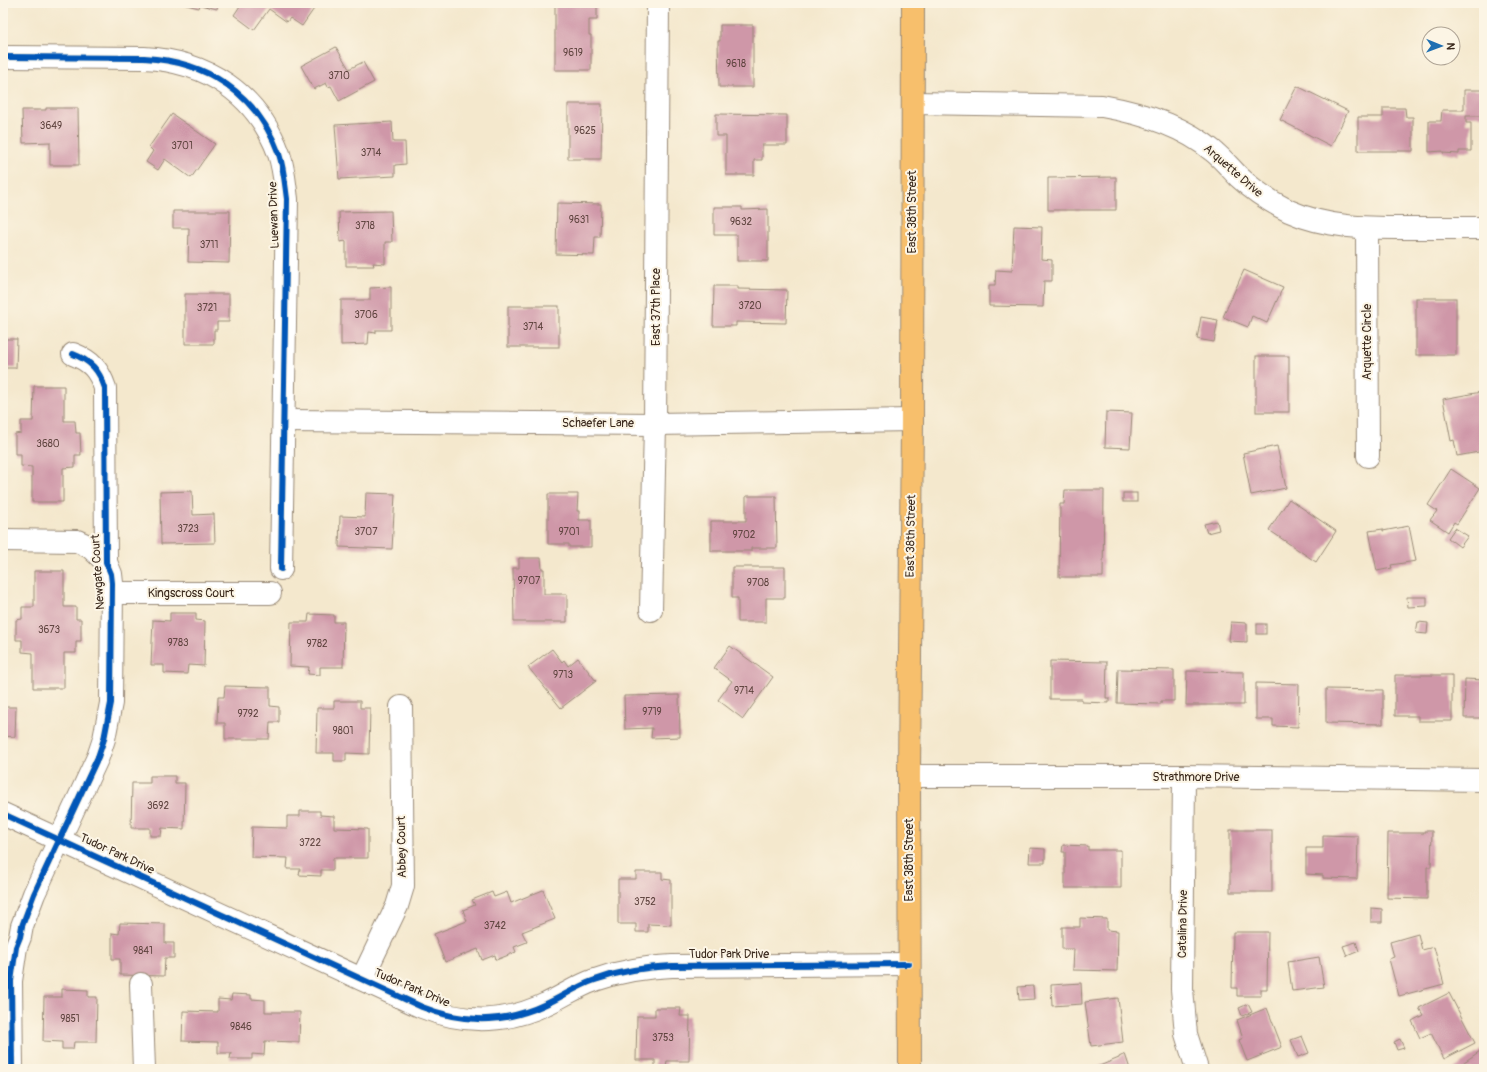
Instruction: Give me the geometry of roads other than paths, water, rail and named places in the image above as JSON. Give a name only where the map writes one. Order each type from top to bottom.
[{"type":"main road","name":"East 38th Street","points":[[910,1069],[909,776],[913,3]]},
{"type":"street","name":"East 37th Place","points":[[651,610],[655,424],[658,3]]},
{"type":"street","name":"Luewan Drive","points":[[3,57],[144,58],[179,62],[202,70],[232,88],[249,104],[264,122],[279,154],[287,200],[281,569]]},
{"type":"street","name":"Arquette Drive","points":[[913,103],[1102,106],[1126,110],[1150,116],[1194,137],[1213,151],[1240,178],[1267,199],[1289,211],[1321,222],[1356,228],[1484,228]]},
{"type":"street","name":"Arquette Circle","points":[[1367,228],[1368,456]]},
{"type":"street","name":"Newgate Court","points":[[12,1069],[11,981],[14,953],[34,894],[98,757],[107,727],[111,703],[112,593],[111,574],[106,562],[105,388],[100,374],[93,366],[82,358],[73,354]]},
{"type":"street","name":"Schaefer Lane","points":[[284,421],[655,424],[912,420]]},
{"type":"street","points":[[3,540],[77,541],[90,547],[106,562]]},
{"type":"street","name":"Kingscross Court","points":[[112,593],[270,593]]},
{"type":"street","name":"Abbey Court","points":[[362,979],[397,906],[403,886],[401,707]]},
{"type":"street","name":"Strathmore Drive","points":[[909,776],[1184,776],[1484,780]]},
{"type":"street","name":"Catalina Drive","points":[[1184,776],[1182,989],[1186,1034],[1197,1069]]},
{"type":"street","name":"Tudor Park Drive","points":[[3,814],[432,1012],[454,1018],[478,1020],[502,1018],[524,1013],[595,980],[637,968],[672,966],[909,964]]},
{"type":"street","points":[[141,984],[144,1069]]}]
